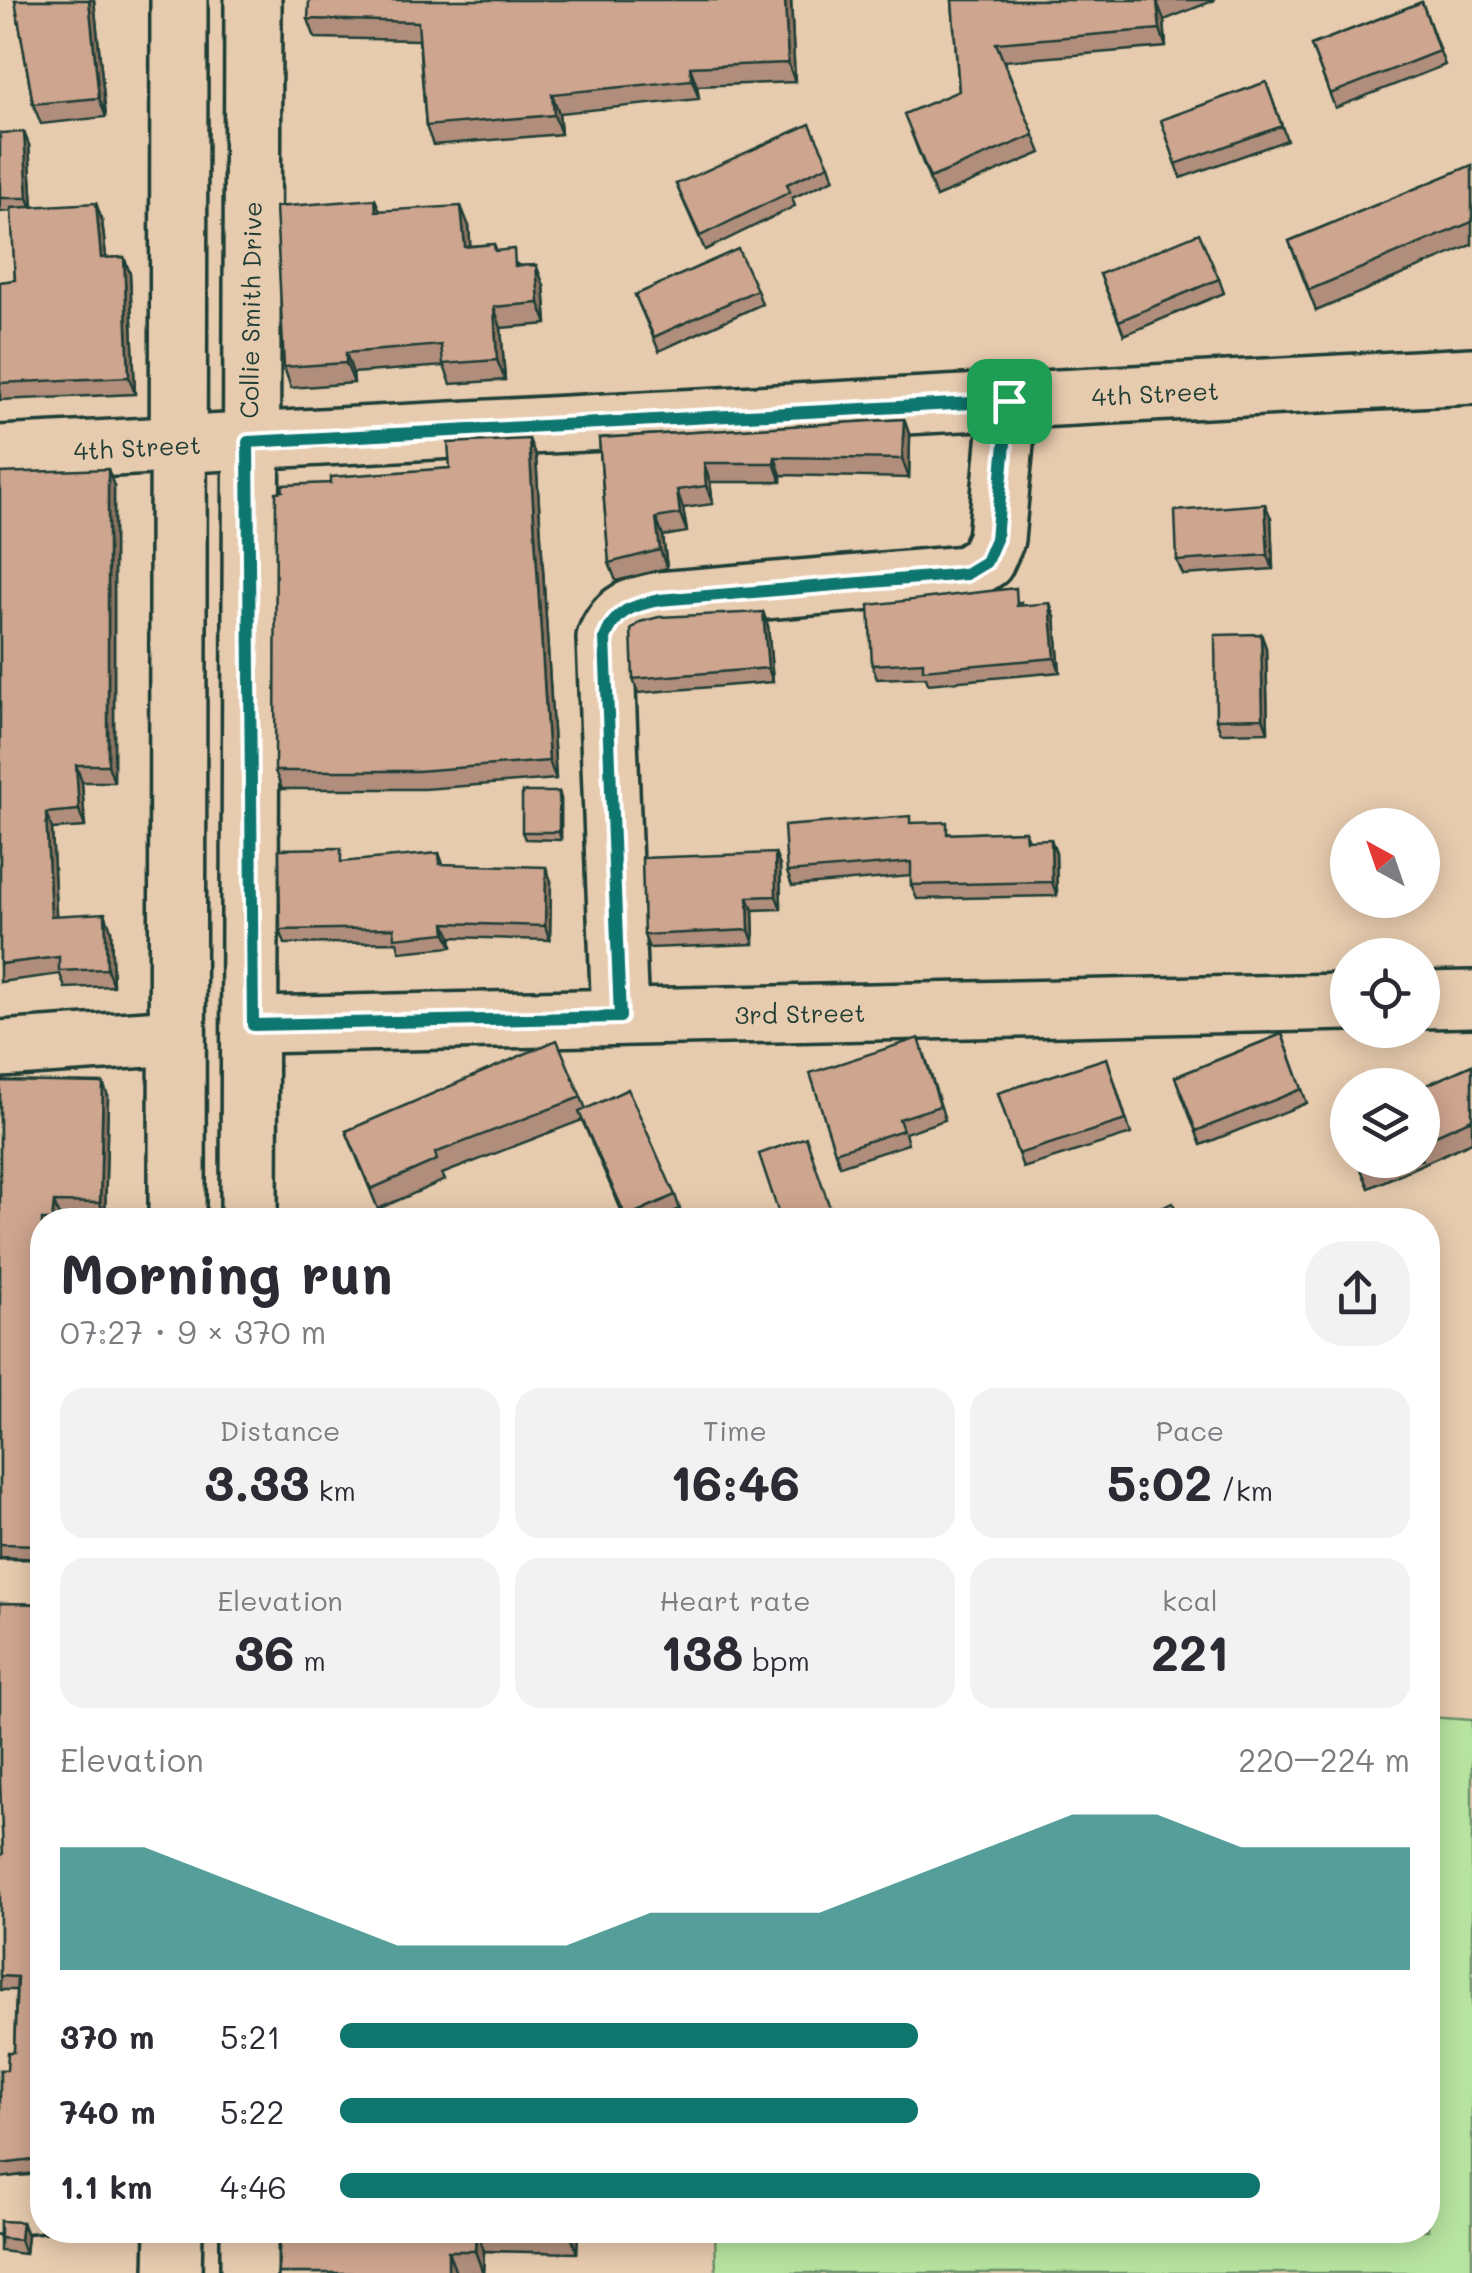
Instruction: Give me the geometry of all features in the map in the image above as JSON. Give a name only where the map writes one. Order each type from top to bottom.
[{"type":"street","points":[[177,1208],[179,0]]},
{"type":"street","name":"Collie Smith Drive","points":[[250,1208],[253,1025],[248,442],[253,0]]},
{"type":"street","name":"4th Street","points":[[0,454],[1472,376]]},
{"type":"street","points":[[620,1017],[605,638],[612,620],[629,606],[659,600],[966,574],[986,562],[996,539],[1009,401]]},
{"type":"street","points":[[1440,1000],[1472,999]]},
{"type":"street","name":"3rd Street","points":[[253,1025],[1330,1002]]},
{"type":"street","points":[[0,1050],[177,1036]]},
{"type":"street","points":[[0,1588],[30,1588]]},
{"type":"street","points":[[0,2206],[30,2204]]},
{"type":"street","points":[[173,2273],[174,2243]]},
{"type":"street","points":[[250,2243],[250,2273]]},
{"type":"green space","points":[[1440,1718],[1472,1720],[1472,2273],[716,2273],[715,2243],[1440,2243]]},
{"type":"building","points":[[15,0],[89,0],[99,98],[33,104]]},
{"type":"building","points":[[309,0],[785,0],[788,63],[690,67],[692,80],[552,94],[554,115],[426,126],[418,22],[308,19]]},
{"type":"building","points":[[952,0],[1162,0],[1157,2],[1160,29],[996,43],[1034,135],[930,178],[904,114],[959,91]]},
{"type":"building","points":[[1422,2],[1439,51],[1330,94],[1311,45]]},
{"type":"building","points":[[1266,82],[1282,126],[1176,164],[1161,120]]},
{"type":"building","points":[[810,124],[829,165],[787,184],[790,192],[700,236],[676,184]]},
{"type":"building","points":[[24,132],[28,198],[0,198],[0,133]]},
{"type":"building","points":[[1472,165],[1472,222],[1309,290],[1289,241]]},
{"type":"building","points":[[375,199],[376,211],[461,206],[465,247],[494,244],[495,251],[514,249],[515,266],[536,265],[539,303],[494,307],[497,360],[443,364],[441,345],[346,353],[346,363],[284,367],[276,207]]},
{"type":"building","points":[[96,203],[101,258],[124,257],[129,377],[0,383],[0,282],[15,280],[11,208]]},
{"type":"building","points":[[1199,233],[1219,279],[1119,321],[1100,274]]},
{"type":"building","points":[[738,249],[757,290],[654,337],[635,295]]},
{"type":"building","points":[[904,419],[902,459],[775,457],[774,463],[704,463],[706,486],[677,490],[680,514],[656,518],[660,550],[609,563],[599,438]]},
{"type":"building","points":[[529,439],[549,761],[417,771],[275,771],[276,492],[283,491],[282,485],[331,483],[331,477],[450,468],[448,443]]},
{"type":"building","points":[[108,469],[108,765],[76,765],[79,810],[46,813],[51,916],[105,913],[107,969],[59,971],[59,957],[0,964],[0,473]]},
{"type":"building","points":[[1265,504],[1268,555],[1177,561],[1175,511]]},
{"type":"building","points":[[1016,588],[1017,606],[1050,603],[1055,658],[923,670],[923,662],[872,665],[869,605]]},
{"type":"building","points":[[763,612],[768,668],[633,679],[631,630],[640,622],[659,617]]},
{"type":"building","points":[[1261,634],[1263,718],[1216,719],[1215,635]]},
{"type":"building","points":[[522,792],[559,792],[559,832],[522,832]]},
{"type":"building","points":[[910,816],[910,823],[947,822],[947,834],[1025,831],[1026,840],[1051,839],[1052,882],[911,885],[911,862],[787,872],[784,826]]},
{"type":"building","points":[[341,848],[341,862],[439,853],[440,864],[546,867],[545,926],[445,923],[446,933],[395,938],[394,928],[280,930],[279,849]]},
{"type":"building","points":[[775,853],[776,896],[748,897],[749,930],[644,935],[642,858]]},
{"type":"building","points":[[1282,1034],[1302,1089],[1196,1131],[1175,1077]]},
{"type":"building","points":[[919,1038],[940,1106],[899,1119],[903,1130],[835,1152],[810,1073]]},
{"type":"building","points":[[557,1040],[581,1097],[435,1153],[437,1160],[371,1189],[346,1131]]},
{"type":"building","points":[[1107,1058],[1126,1120],[1018,1154],[998,1093]]},
{"type":"building","points":[[1472,1065],[1472,1119],[1440,1133],[1440,1079]]},
{"type":"building","points":[[0,1081],[103,1083],[100,1203],[54,1202],[53,1208],[30,1208],[30,1545],[0,1544]]},
{"type":"building","points":[[628,1089],[675,1195],[646,1208],[622,1208],[579,1112]]},
{"type":"building","points":[[806,1137],[830,1208],[777,1208],[759,1154]]},
{"type":"building","points":[[0,1603],[30,1604],[30,2160],[0,2164],[0,2070],[7,2070],[8,2052],[14,2052],[17,1977],[0,1976]]},
{"type":"building","points":[[0,2221],[22,2222],[20,2240],[0,2238]]},
{"type":"building","points":[[279,2243],[475,2243],[475,2251],[448,2251],[448,2273],[278,2273]]},
{"type":"route","points":[[1009,401],[996,539],[986,562],[966,574],[659,600],[629,606],[612,620],[605,638],[620,1017],[253,1025],[248,442],[1009,401]]}]
